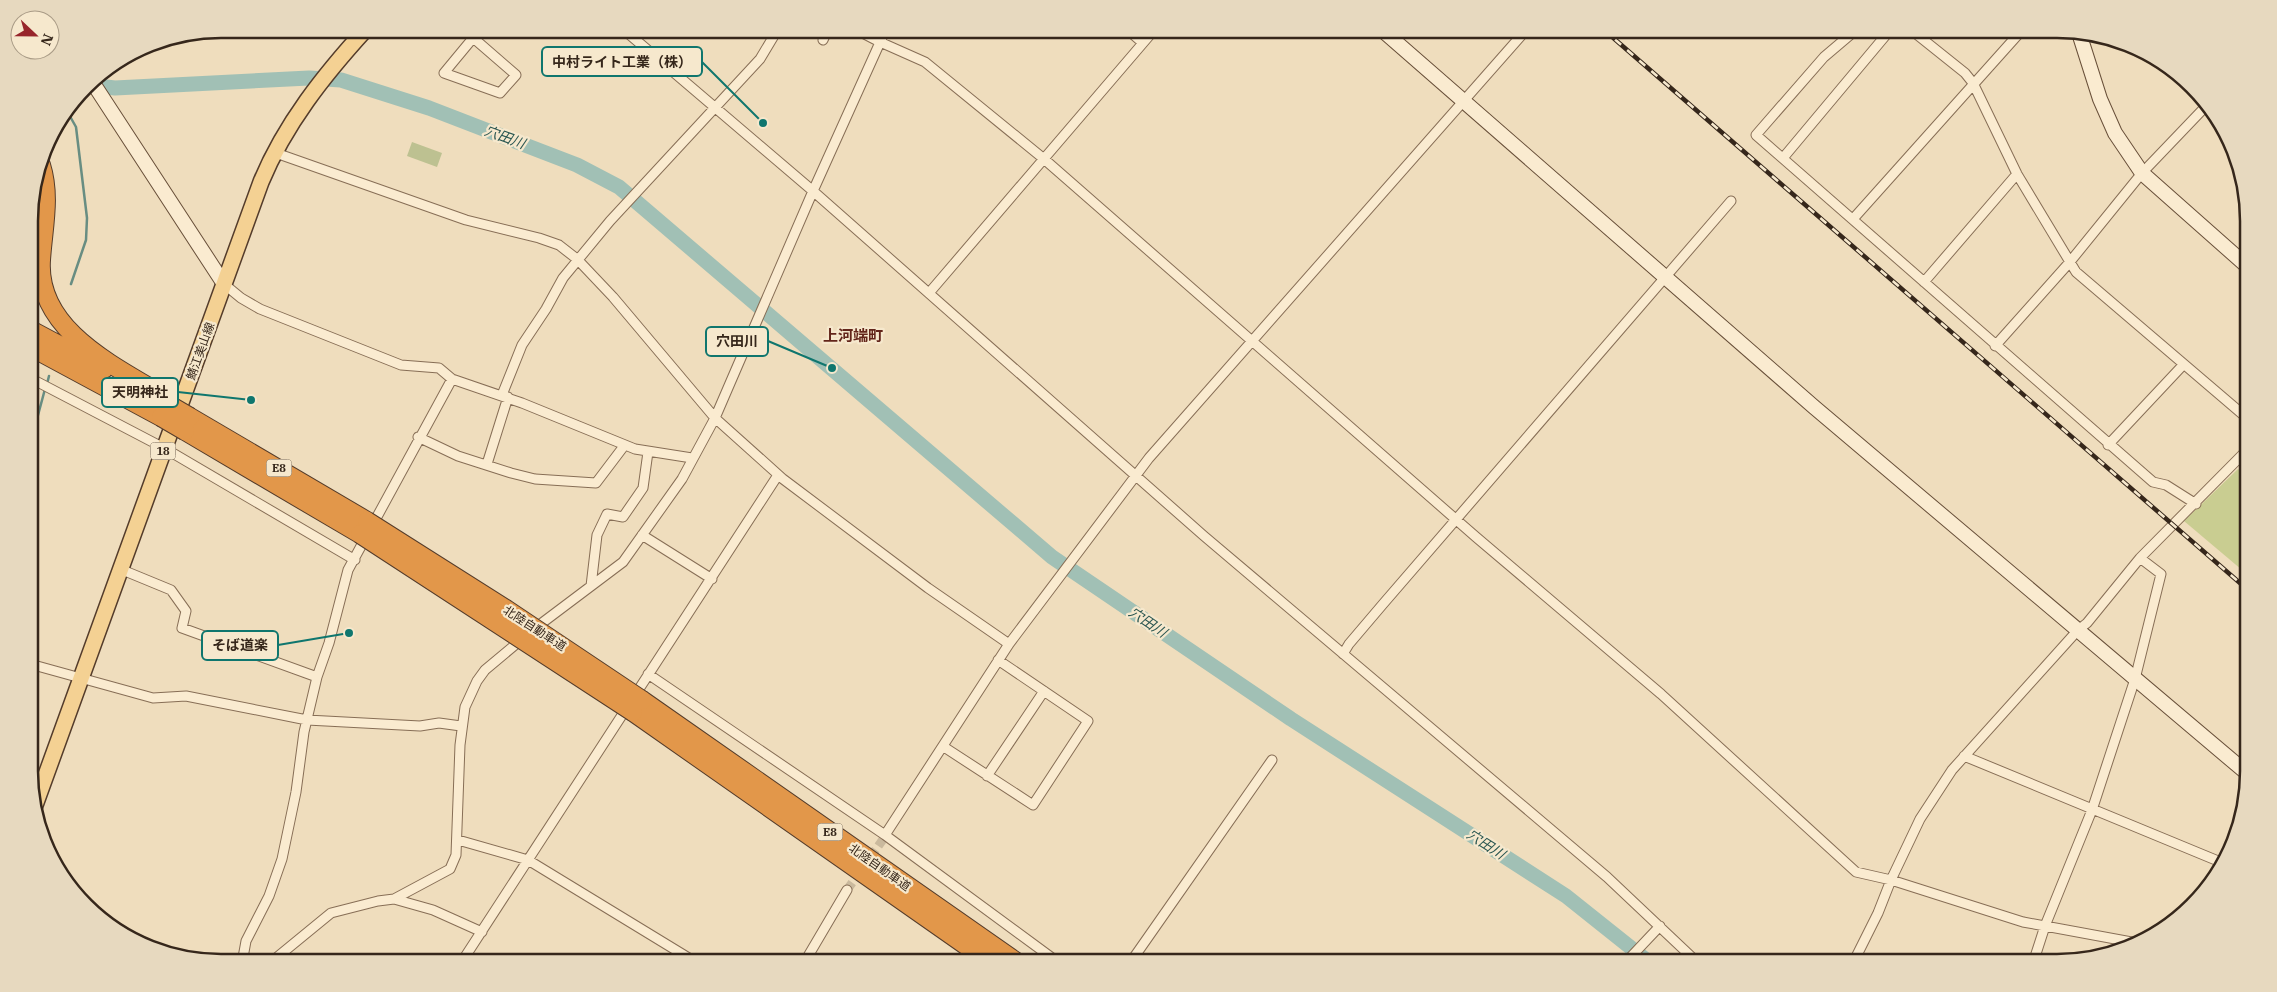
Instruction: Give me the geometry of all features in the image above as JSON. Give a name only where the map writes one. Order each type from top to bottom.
[{"type":"highway","points":[[43,177],[47,202],[41,276],[48,303],[55,316],[76,338],[113,364],[165,406]]},
{"type":"highway","name":"北陸自動車道","points":[[38,334],[189,420],[363,527],[506,609],[979,954]]},
{"type":"highway","name":"北陸自動車道","points":[[38,352],[165,406]]},
{"type":"highway","name":"北陸自動車道","points":[[189,420],[297,478],[363,527]]},
{"type":"highway","name":"北陸自動車道","points":[[637,706],[1005,954]]},
{"type":"main road","name":"鯖江美山線","points":[[39,794],[273,152],[306,101],[358,38]]},
{"type":"street","points":[[473,38],[516,75],[500,93],[444,73],[473,38]]},
{"type":"street","points":[[633,38],[813,191],[1136,476],[1607,877],[1688,954]]},
{"type":"street","points":[[487,464],[505,396],[522,345],[546,309],[563,278],[610,221],[716,109],[760,59],[773,38]]},
{"type":"street","points":[[873,38],[925,62],[1044,159],[1456,519],[1661,694],[1856,872],[1891,880],[2023,922],[2126,941]]},
{"type":"street","points":[[394,899],[450,870],[456,855],[462,726],[465,707],[477,681],[485,670],[512,646],[623,562],[682,479],[715,418],[813,191],[882,38]]},
{"type":"street","points":[[1137,38],[1143,43]]},
{"type":"street","points":[[929,293],[1147,38]]},
{"type":"street","points":[[1391,38],[1814,408],[2240,767]]},
{"type":"street","points":[[885,836],[1009,644],[1174,428],[1519,38]]},
{"type":"street","points":[[1846,38],[1824,57],[1756,135],[1995,346],[2153,482],[2166,485],[2196,504]]},
{"type":"street","points":[[1783,158],[1883,38]]},
{"type":"street","points":[[1921,38],[1964,73],[1972,83],[2018,174],[2076,272],[2240,412]]},
{"type":"street","points":[[1853,220],[1972,83],[2014,38]]},
{"type":"street","points":[[2082,39],[2107,116],[2115,132],[2142,173],[2240,260]]},
{"type":"street","points":[[96,86],[224,284],[242,298],[260,309],[401,365],[439,368],[452,378],[505,396],[624,446],[648,452],[692,458]]},
{"type":"street","points":[[1995,346],[2069,263],[2142,173],[2203,110]]},
{"type":"street","points":[[273,152],[466,220],[539,238],[559,245],[577,259],[644,331],[715,418],[778,475],[928,588],[1009,644]]},
{"type":"street","points":[[1924,282],[2018,174]]},
{"type":"street","points":[[1343,654],[1366,624],[1731,201]]},
{"type":"street","points":[[2108,444],[2184,364]]},
{"type":"street","points":[[244,954],[246,941],[269,896],[282,859],[307,720],[317,677],[329,644],[348,570],[418,437],[452,378]]},
{"type":"street","points":[[38,382],[164,448],[354,560]]},
{"type":"street","points":[[418,437],[458,456],[535,479],[596,483],[624,446]]},
{"type":"street","points":[[591,586],[597,535],[607,514],[623,517],[643,488],[648,452]]},
{"type":"street","points":[[1858,954],[1920,819],[1952,770],[2078,630],[2087,623],[2140,558],[2196,504],[2240,457]]},
{"type":"street","points":[[466,954],[778,475]]},
{"type":"street","points":[[642,535],[712,578]]},
{"type":"street","points":[[2036,954],[2045,926],[2092,810],[2135,679],[2161,574],[2140,558]]},
{"type":"street","points":[[120,569],[171,590],[186,611],[182,628],[317,677]]},
{"type":"street","points":[[944,747],[1033,806],[1088,721],[998,660]]},
{"type":"street","points":[[38,666],[153,698],[186,696],[307,720],[420,726],[438,723],[462,726]]},
{"type":"street","points":[[648,674],[885,836],[1047,954]]},
{"type":"street","points":[[988,776],[1044,691]]},
{"type":"street","points":[[1964,756],[2216,860]]},
{"type":"street","points":[[1136,954],[1272,760]]},
{"type":"street","points":[[885,836],[892,827]]},
{"type":"street","points":[[458,840],[528,860],[682,954]]},
{"type":"street","points":[[809,954],[847,890]]},
{"type":"street","points":[[281,954],[331,913],[378,900],[394,899],[433,910],[482,932]]},
{"type":"street","points":[[1634,954],[1659,927]]},
{"type":"green space","points":[[412,142],[442,153],[437,167],[407,156]]},
{"type":"green space","points":[[2238,469],[2240,471],[2240,568],[2184,521]]},
{"type":"waterway","name":"穴田川","points":[[97,86],[115,88],[309,78],[341,80],[429,108],[577,165],[619,187],[1052,557],[1291,719],[1566,896],[1639,954]]},
{"type":"waterway","points":[[70,116],[76,127],[87,218],[86,240],[71,284]]},
{"type":"waterway","points":[[47,384],[49,376]]},
{"type":"waterway","points":[[38,415],[45,389]]},
{"type":"tunnel","points":[[847,890],[889,831]]},
{"type":"railway","points":[[1613,38],[2240,583]]},
{"type":"place","name":"中村ライト工業（株）","points":[[763,123]]},
{"type":"place","name":"穴田川","points":[[832,368]]},
{"type":"place","name":"天明神社","points":[[251,400]]},
{"type":"place","name":"そば道楽","points":[[349,633]]},
{"type":"district","name":"上河端町","points":[[853,335]]}]
